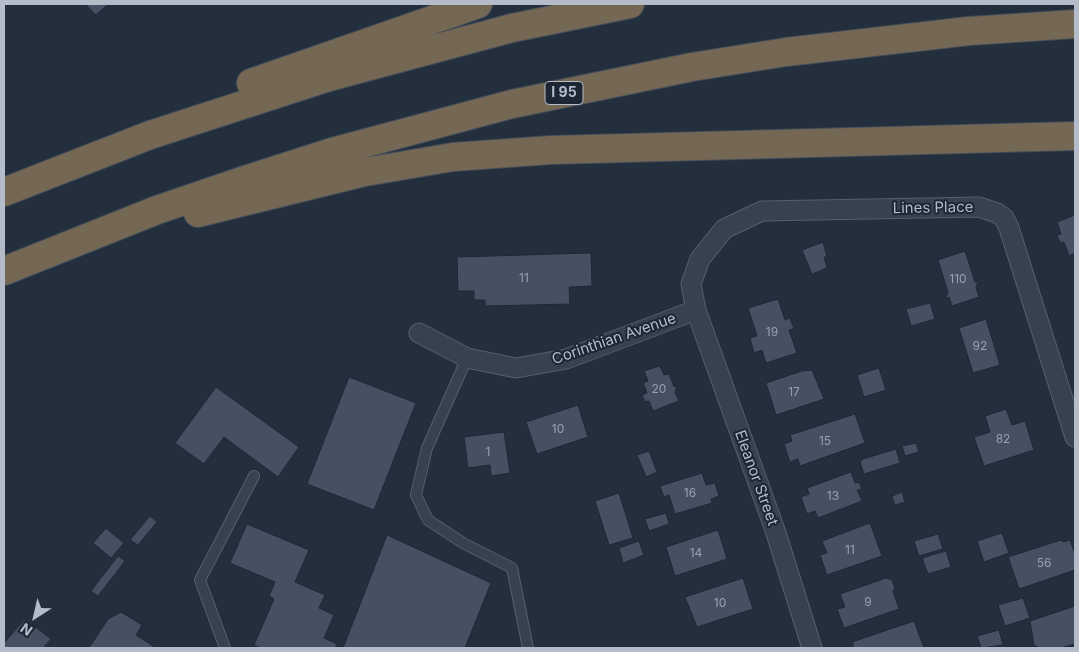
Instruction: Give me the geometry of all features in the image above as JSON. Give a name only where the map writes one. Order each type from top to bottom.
[{"type":"highway","points":[[4,192],[267,76],[478,4]]},
{"type":"highway","points":[[61,168],[238,104],[329,77],[512,28],[630,4]]},
{"type":"highway","name":"I 95","points":[[4,271],[157,210],[323,155],[521,102],[692,67],[786,52],[906,38],[1075,24]]},
{"type":"highway","points":[[70,244],[365,172],[453,157],[550,150],[1075,136]]},
{"type":"street","name":"Lines Place","points":[[696,310],[691,284],[700,259],[724,229],[762,211],[989,208],[1004,218],[1009,228],[1075,438]]},
{"type":"street","name":"Corinthian Avenue","points":[[419,333],[467,358],[516,368],[566,359],[696,310]]},
{"type":"street","name":"Eleanor Street","points":[[696,310],[776,533],[812,648]]},
{"type":"lane","points":[[467,358],[427,448],[416,495],[428,520],[512,568],[528,648]]},
{"type":"lane","points":[[225,648],[200,580],[254,476]]},
{"type":"building","points":[[89,4],[108,4],[96,15],[87,6]]},
{"type":"building","points":[[1075,215],[1075,253],[1069,256],[1064,242],[1060,243],[1057,235],[1061,234],[1057,222]]},
{"type":"building","points":[[823,242],[827,257],[824,257],[827,268],[812,274],[802,250]]},
{"type":"building","points":[[965,251],[975,282],[978,281],[976,287],[979,297],[952,306],[949,297],[945,299],[948,292],[938,260]]},
{"type":"building","points":[[591,253],[592,286],[569,287],[570,304],[485,306],[485,300],[474,300],[474,291],[458,291],[457,257]]},
{"type":"building","points":[[778,299],[785,320],[790,318],[794,329],[789,330],[797,353],[766,363],[762,350],[754,353],[750,338],[757,336],[748,308]]},
{"type":"building","points":[[930,303],[935,319],[911,326],[906,309]]},
{"type":"building","points":[[986,319],[1000,365],[973,373],[959,328]]},
{"type":"building","points":[[660,366],[664,375],[669,374],[674,387],[677,386],[675,392],[679,401],[653,411],[649,401],[645,402],[642,395],[647,393],[643,383],[648,381],[644,371]]},
{"type":"building","points":[[879,368],[886,390],[864,397],[857,375]]},
{"type":"building","points":[[812,370],[824,399],[776,415],[766,383],[802,371]]},
{"type":"building","points":[[349,377],[416,403],[374,510],[307,484]]},
{"type":"building","points":[[216,387],[299,447],[278,477],[224,437],[204,464],[175,443]]},
{"type":"building","points":[[578,405],[588,437],[537,454],[526,422]]},
{"type":"building","points":[[1006,409],[1012,425],[1025,421],[1034,450],[984,466],[974,437],[990,432],[985,416]]},
{"type":"building","points":[[855,414],[865,443],[800,466],[798,459],[790,462],[784,444],[792,441],[790,435]]},
{"type":"building","points":[[504,432],[510,473],[491,476],[490,465],[468,468],[464,437]]},
{"type":"building","points":[[916,443],[919,452],[905,456],[902,446]]},
{"type":"building","points":[[896,449],[900,463],[864,474],[860,462],[863,459]]},
{"type":"building","points":[[649,451],[657,472],[646,477],[637,455]]},
{"type":"building","points":[[851,472],[855,483],[859,482],[862,489],[857,490],[862,501],[818,518],[815,511],[807,514],[801,497],[809,494],[807,488]]},
{"type":"building","points":[[702,473],[706,485],[715,483],[719,496],[711,499],[712,503],[675,514],[669,495],[664,497],[660,486]]},
{"type":"building","points":[[902,492],[905,502],[895,505],[892,496]]},
{"type":"building","points":[[619,493],[633,538],[609,545],[595,501]]},
{"type":"building","points":[[666,513],[669,524],[649,531],[645,519]]},
{"type":"building","points":[[150,516],[157,522],[138,545],[130,540]]},
{"type":"building","points":[[870,523],[882,556],[827,575],[820,555],[827,553],[822,541]]},
{"type":"building","points":[[247,524],[309,550],[295,582],[325,595],[319,608],[334,615],[324,638],[337,644],[335,648],[260,648],[254,645],[274,599],[269,596],[275,582],[230,563]]},
{"type":"building","points":[[106,528],[124,543],[111,558],[93,543]]},
{"type":"building","points":[[718,530],[727,559],[675,576],[666,547]]},
{"type":"building","points":[[1002,533],[1009,553],[984,562],[977,541]]},
{"type":"building","points":[[938,534],[943,549],[919,556],[914,541]]},
{"type":"building","points":[[387,535],[491,583],[465,648],[343,648]]},
{"type":"building","points":[[1061,540],[1063,542],[1070,540],[1075,554],[1075,570],[1019,589],[1008,557]]},
{"type":"building","points":[[639,541],[644,555],[623,563],[619,548]]},
{"type":"building","points":[[946,551],[951,567],[928,574],[922,558]]},
{"type":"building","points":[[118,556],[125,561],[98,596],[91,591]]},
{"type":"building","points":[[743,578],[753,609],[697,627],[685,597]]},
{"type":"building","points":[[886,578],[892,580],[895,588],[893,591],[899,609],[844,628],[837,609],[845,607],[840,594]]},
{"type":"building","points":[[1023,598],[1030,618],[1005,626],[998,605]]},
{"type":"building","points":[[1075,606],[1075,644],[1060,648],[1039,648],[1034,645],[1030,621]]},
{"type":"building","points":[[121,612],[142,625],[136,635],[156,648],[89,648],[108,619]]},
{"type":"building","points":[[25,619],[51,639],[43,648],[4,648],[4,643]]},
{"type":"building","points":[[914,621],[924,648],[854,648],[852,642]]},
{"type":"building","points":[[999,630],[1003,645],[981,648],[977,636]]}]
